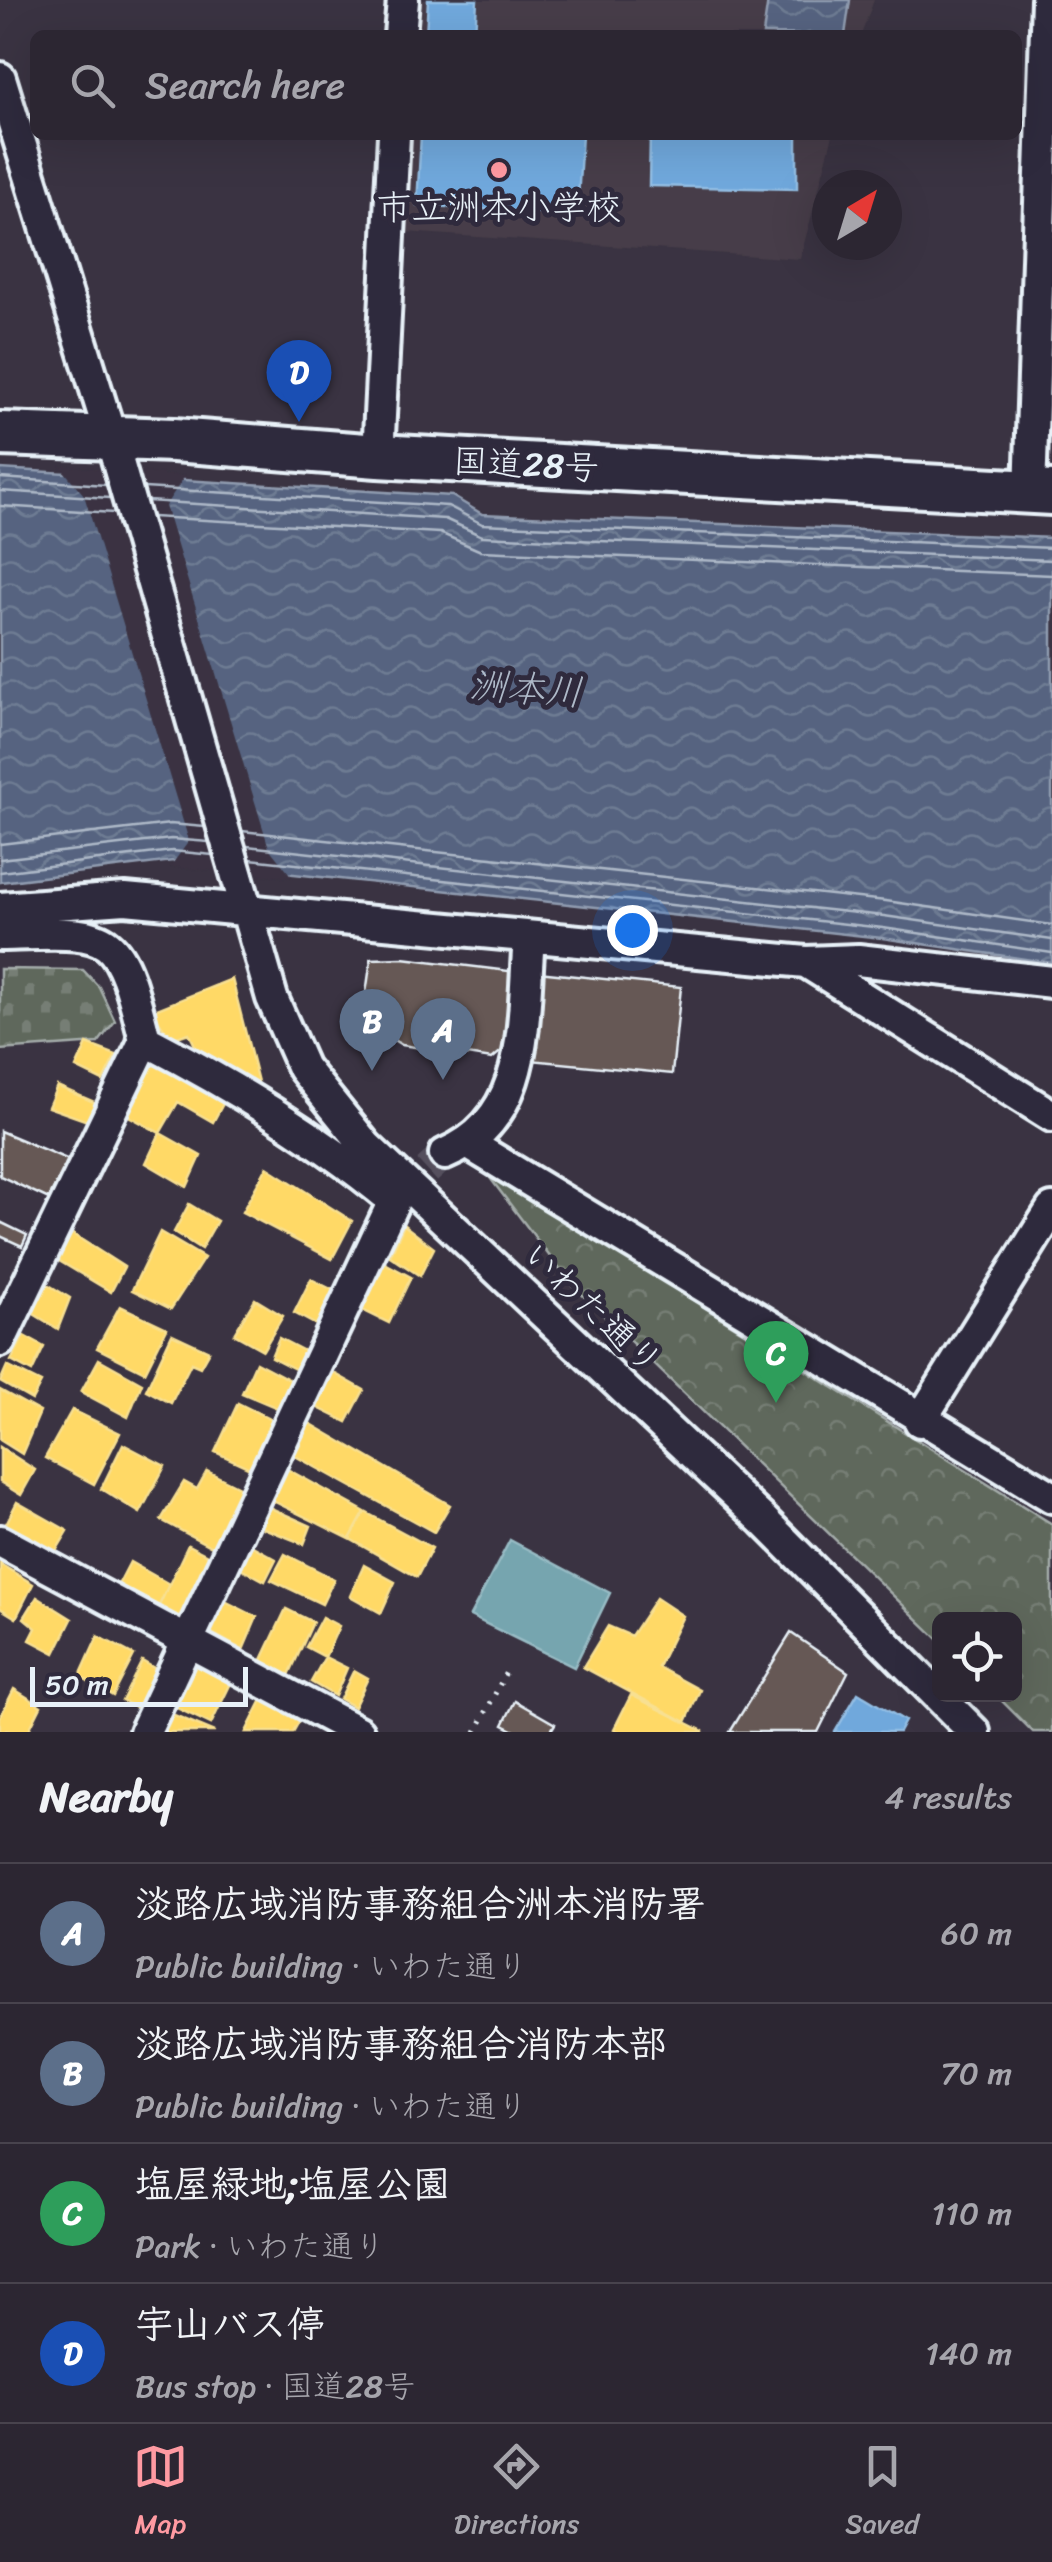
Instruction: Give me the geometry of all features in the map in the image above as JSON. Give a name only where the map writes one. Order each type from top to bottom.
[{"type":"highway","name":"国道28号","points":[[0,434],[1041,493]]},
{"type":"street","points":[[400,30],[402,0]]},
{"type":"street","points":[[1041,493],[1048,0]]},
{"type":"street","name":"いわた通り","points":[[0,78],[283,1027],[302,1068],[347,1126],[764,1521],[974,1732]]},
{"type":"street","points":[[378,456],[394,140]]},
{"type":"street","points":[[0,908],[108,898],[244,897],[530,938],[806,962],[858,960],[1052,982]]},
{"type":"street","points":[[0,935],[81,933],[105,941],[126,965],[145,1040],[0,1341]]},
{"type":"street","points":[[530,938],[513,1087],[493,1123],[457,1150],[1052,1498]]},
{"type":"street","points":[[806,962],[1052,1116]]},
{"type":"street","points":[[145,1040],[206,1072],[345,1160],[394,1201],[145,1732]]},
{"type":"street","points":[[920,1421],[1052,1210]]},
{"type":"street","points":[[0,1541],[358,1732]]},
{"type":"path","points":[[476,1732],[508,1668]]},
{"type":"shaded area","points":[[418,0],[874,0],[863,30],[417,30]]},
{"type":"shaded area","points":[[411,140],[832,140],[824,170],[812,170],[812,214],[800,259],[405,232]]},
{"type":"green space","points":[[0,969],[83,970],[99,987],[115,1021],[98,1043],[0,1050]]},
{"type":"green space","points":[[484,1170],[1052,1524],[1052,1732],[1033,1732],[1003,1702],[1022,1702],[1022,1612],[932,1612],[932,1633],[570,1283]]},
{"type":"water","points":[[768,0],[850,0],[846,30],[764,30]]},
{"type":"water","name":"洲本川","points":[[0,469],[452,496],[482,514],[1052,538],[1052,963],[882,938],[173,861],[0,882]]},
{"type":"pier","points":[[59,465],[185,476],[165,506],[269,848],[293,878],[170,867],[189,841],[84,495]]},
{"type":"building: Homes","points":[[232,979],[258,1082],[247,1086],[222,1073],[210,1057],[201,1058],[189,1033],[171,1039],[152,1011]]},
{"type":"building: Homes","points":[[87,1044],[116,1055],[103,1081],[76,1068]]},
{"type":"building: Homes","points":[[152,1057],[225,1100],[213,1122],[178,1102],[160,1133],[125,1114]]},
{"type":"building: Homes","points":[[57,1086],[101,1105],[93,1123],[48,1107]]},
{"type":"building: Homes","points":[[160,1133],[201,1156],[187,1187],[146,1163]]},
{"type":"building: Homes","points":[[267,1167],[352,1221],[332,1259],[242,1212]]},
{"type":"building: Homes","points":[[189,1204],[217,1221],[201,1249],[174,1232]]},
{"type":"building: Homes","points":[[404,1225],[434,1248],[420,1276],[390,1256]]},
{"type":"building: Homes","points":[[160,1232],[204,1258],[171,1309],[132,1290]]},
{"type":"building: Homes","points":[[71,1233],[124,1267],[111,1292],[56,1259]]},
{"type":"building: Homes","points":[[383,1262],[411,1277],[389,1323],[360,1309]]},
{"type":"building: Homes","points":[[311,1279],[339,1293],[322,1328],[294,1313]]},
{"type":"building: Homes","points":[[44,1282],[70,1298],[58,1329],[29,1311]]},
{"type":"building: Homes","points":[[255,1299],[283,1316],[263,1350],[234,1334]]},
{"type":"building: Homes","points":[[120,1306],[167,1328],[145,1372],[97,1348]]},
{"type":"building: Homes","points":[[172,1334],[209,1351],[200,1367],[191,1363],[171,1403],[146,1390]]},
{"type":"building: Homes","points":[[24,1336],[44,1347],[32,1372],[11,1361]]},
{"type":"building: Homes","points":[[279,1338],[310,1354],[303,1373],[271,1357]]},
{"type":"building: Homes","points":[[99,1359],[142,1383],[128,1417],[81,1392]]},
{"type":"building: Homes","points":[[256,1362],[296,1383],[282,1410],[242,1393]]},
{"type":"building: Homes","points":[[7,1366],[41,1383],[32,1400],[0,1382]]},
{"type":"building: Homes","points":[[332,1372],[364,1390],[347,1422],[312,1405]]},
{"type":"building: Homes","points":[[0,1390],[40,1412],[22,1454],[0,1440]]},
{"type":"building: Homes","points":[[238,1403],[278,1423],[252,1469],[215,1452]]},
{"type":"building: Homes","points":[[72,1410],[120,1433],[94,1484],[45,1458]]},
{"type":"building: Homes","points":[[306,1421],[450,1505],[434,1532],[288,1452]]},
{"type":"building: Homes","points":[[123,1444],[165,1466],[140,1513],[101,1489]]},
{"type":"building: Homes","points":[[0,1447],[35,1470],[21,1495],[0,1482]]},
{"type":"building: Homes","points":[[278,1464],[365,1512],[350,1539],[263,1496]]},
{"type":"building: Homes","points":[[207,1471],[241,1488],[214,1548],[161,1520],[184,1482],[197,1489]]},
{"type":"building: Homes","points":[[17,1502],[68,1531],[56,1551],[4,1528]]},
{"type":"building: Homes","points":[[264,1505],[311,1526],[304,1544],[256,1525]]},
{"type":"building: Homes","points":[[365,1512],[432,1548],[417,1577],[350,1539]]},
{"type":"building: Homes","points":[[247,1543],[276,1559],[265,1581],[235,1565]]},
{"type":"building: Homes","points":[[188,1545],[213,1558],[182,1621],[157,1610]]},
{"type":"building: Homes","points":[[285,1554],[334,1579],[322,1604],[271,1580]]},
{"type":"building: Homes","points":[[130,1562],[169,1584],[157,1610],[116,1589]]},
{"type":"building: Homes","points":[[0,1564],[33,1584],[16,1618],[0,1608]]},
{"type":"building: Homes","points":[[364,1565],[395,1582],[381,1613],[350,1596]]},
{"type":"building: Homes","points":[[37,1597],[72,1619],[55,1653],[30,1640],[36,1628],[24,1618]]},
{"type":"building: Homes","points":[[219,1598],[257,1617],[243,1650],[205,1629]]},
{"type":"building: Homes","points":[[656,1598],[683,1616],[658,1667],[700,1690],[686,1722],[583,1667],[608,1626],[631,1636]]},
{"type":"building: Homes","points":[[286,1609],[313,1622],[289,1675],[261,1662]]},
{"type":"building: Homes","points":[[322,1617],[339,1626],[325,1657],[306,1647]]},
{"type":"building: Homes","points":[[98,1636],[134,1655],[113,1696],[80,1676]]},
{"type":"building: Homes","points":[[325,1657],[347,1668],[335,1696],[311,1682]]},
{"type":"building: Homes","points":[[142,1661],[159,1671],[141,1709],[122,1701]]},
{"type":"building: Homes","points":[[188,1662],[231,1683],[211,1724],[168,1704]]},
{"type":"building: Homes","points":[[354,1670],[368,1678],[354,1707],[340,1699]]},
{"type":"building: Homes","points":[[14,1689],[41,1706],[28,1732],[0,1730],[0,1717]]},
{"type":"building: Homes","points":[[631,1695],[703,1731],[703,1732],[614,1729]]},
{"type":"building: Homes","points":[[264,1696],[301,1718],[293,1732],[246,1732]]},
{"type":"building: Homes","points":[[162,1710],[215,1732],[154,1732]]},
{"type":"building: Schools","points":[[428,0],[477,0],[475,30],[426,30]]},
{"type":"building: Schools","name":"市立洲本小学校","points":[[421,140],[582,140],[577,215],[417,205]]},
{"type":"building: Schools","points":[[650,140],[797,140],[797,189],[649,186]]},
{"type":"building: Schools","points":[[858,1693],[905,1721],[899,1732],[835,1732]]},
{"type":"building: Public","points":[[510,1540],[610,1593],[574,1667],[470,1616]]},
{"type":"building: Other","points":[[403,958],[517,972],[511,1043],[492,1059],[402,1045],[362,1021],[371,959]]},
{"type":"building: Other","points":[[538,972],[681,987],[672,1074],[530,1060]]},
{"type":"building: Other","points":[[0,1131],[69,1160],[53,1201],[0,1176]]},
{"type":"building: Other","points":[[0,1222],[27,1235],[22,1246],[0,1236]]},
{"type":"building: Other","points":[[791,1633],[848,1672],[818,1732],[730,1732]]},
{"type":"building: Other","points":[[515,1701],[555,1724],[550,1732],[517,1732],[503,1725]]},
{"type":"tunnel","points":[[394,1201],[445,1154]]},
{"type":"place","name":"市立洲本小学校","points":[[499,170]]},
{"type":"place","name":"宇山バス停","points":[[299,422]]},
{"type":"place","name":"淡路広域消防事務組合消防本部","points":[[372,1071]]},
{"type":"place","name":"淡路広域消防事務組合洲本消防署","points":[[443,1080]]},
{"type":"place","name":"塩屋緑地;塩屋公園","points":[[776,1403]]}]
